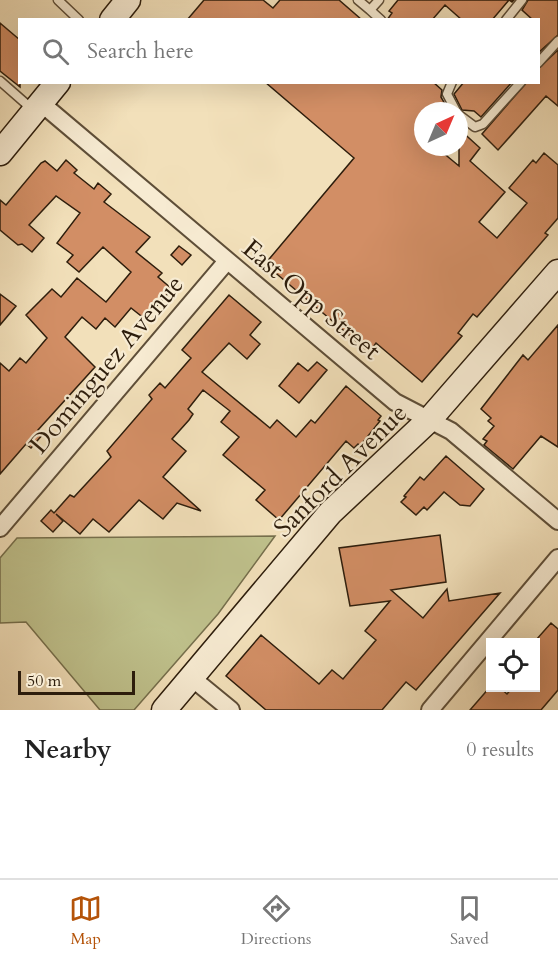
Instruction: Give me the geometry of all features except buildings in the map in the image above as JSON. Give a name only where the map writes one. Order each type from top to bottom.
[{"type":"street","points":[[114,18],[128,0]]},
{"type":"street","points":[[0,153],[56,84]]},
{"type":"street","name":"East Opp Street","points":[[38,107],[395,402],[451,431],[558,522]]},
{"type":"street","name":"Dominguez Avenue","points":[[0,528],[227,261]]},
{"type":"street","name":"Sanford Avenue","points":[[164,710],[330,513],[429,420],[558,272]]},
{"type":"street","points":[[430,710],[558,558]]},
{"type":"street","points":[[192,678],[231,710]]},
{"type":"lane","points":[[58,0],[78,18]]},
{"type":"lane","points":[[358,0],[379,18]]},
{"type":"lane","points":[[370,10],[379,0]]},
{"type":"lane","points":[[508,18],[522,0]]},
{"type":"lane","points":[[540,61],[558,40]]},
{"type":"lane","points":[[0,81],[38,107]]},
{"type":"lane","points":[[451,84],[447,94],[451,102]]},
{"type":"lane","points":[[468,122],[475,127],[483,124],[519,84]]},
{"type":"green space","points":[[275,536],[218,614],[134,710],[100,710],[26,622],[0,623],[0,558],[17,538]]}]
